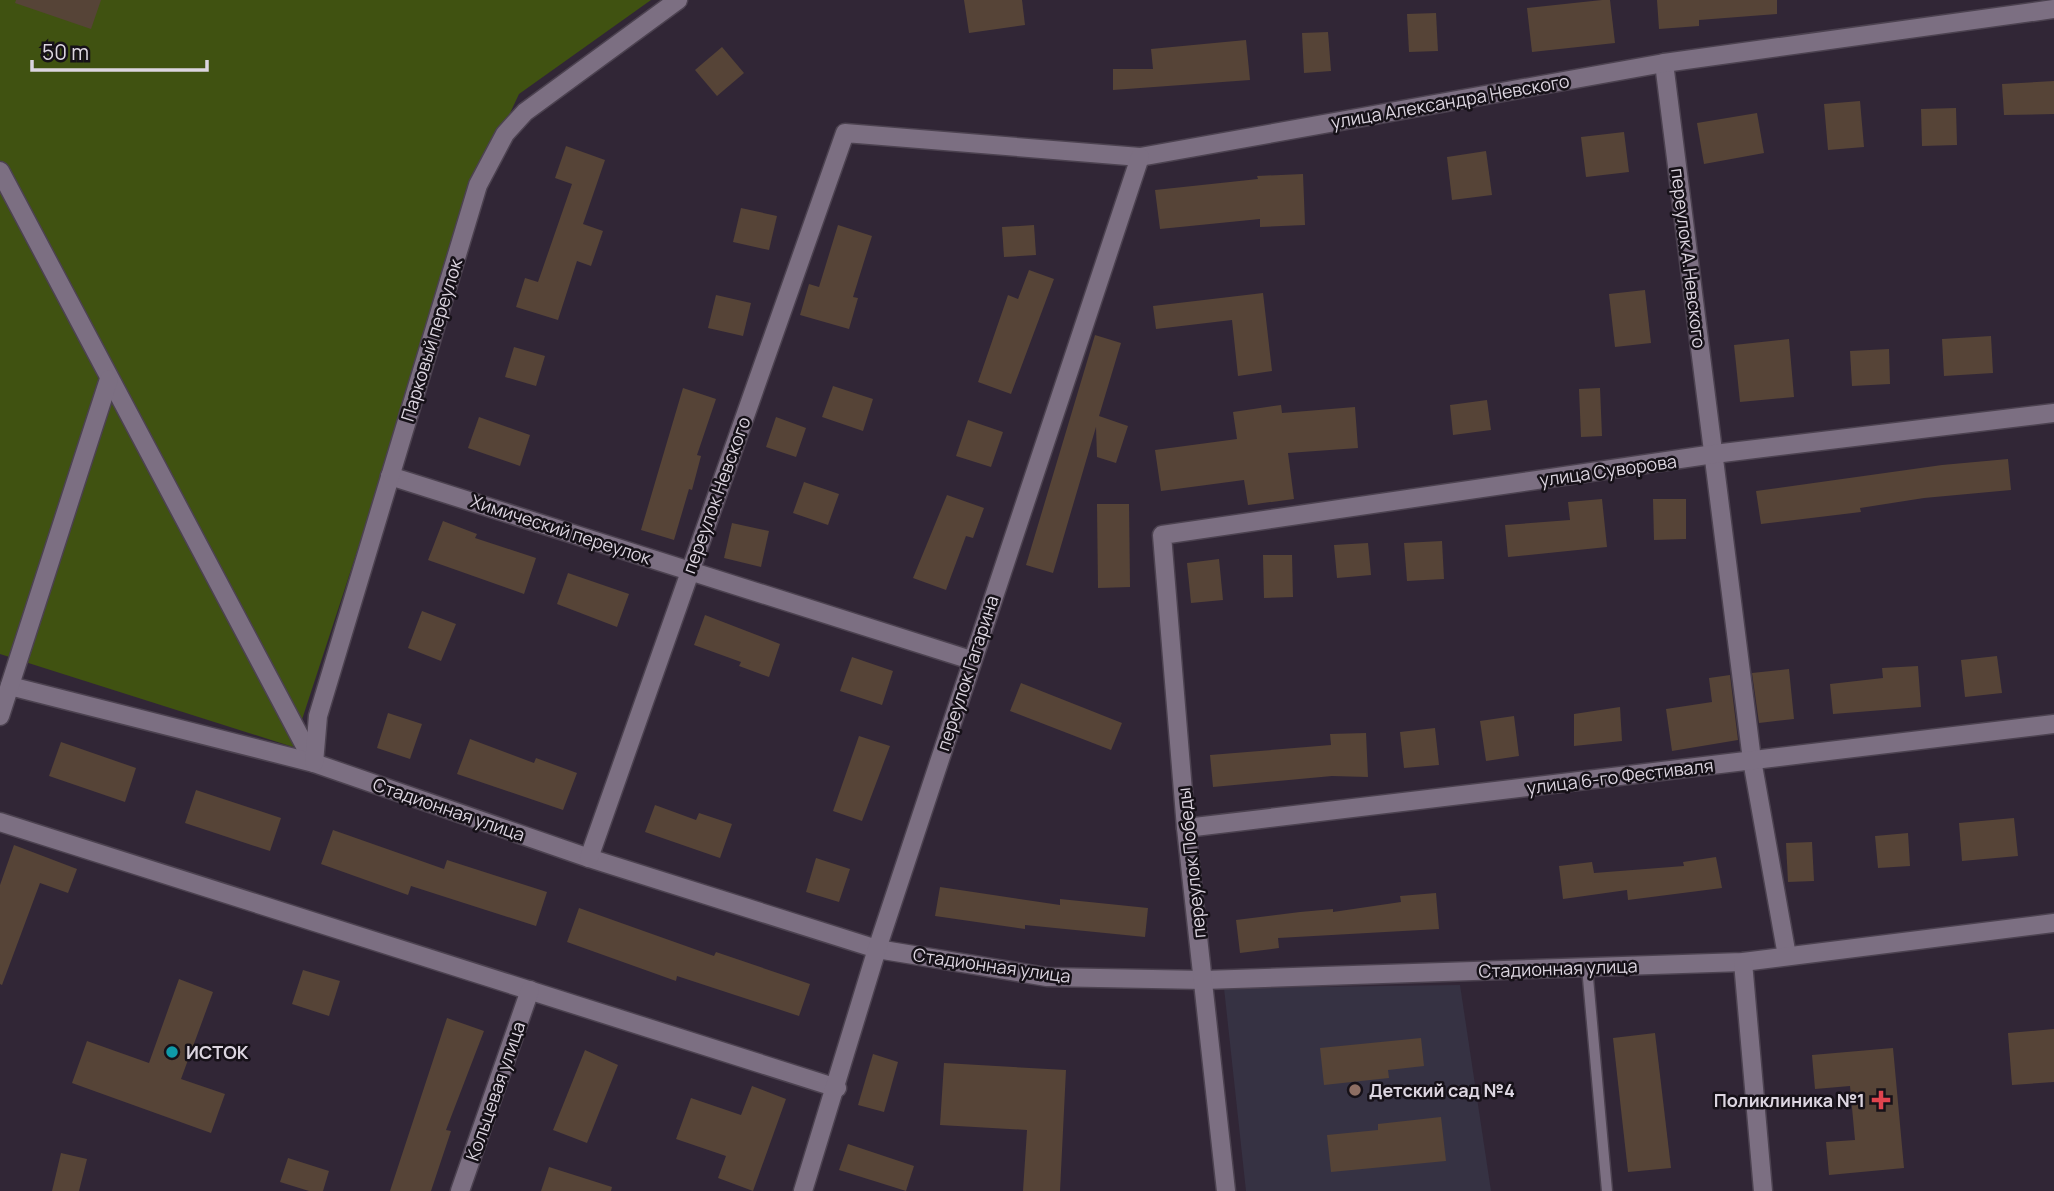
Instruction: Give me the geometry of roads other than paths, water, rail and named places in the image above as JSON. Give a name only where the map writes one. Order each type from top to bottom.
[{"type":"street","name":"Парковый переулок","points":[[314,763],[318,716],[478,185],[505,134],[525,112],[678,0]]},
{"type":"street","name":"улица Александра Невского","points":[[845,133],[1140,158],[1664,62],[2054,9]]},
{"type":"street","name":"переулок А.Невского","points":[[1664,62],[1752,760],[1787,956]]},
{"type":"street","name":"переулок Невского","points":[[589,858],[845,133]]},
{"type":"street","name":"переулок Гагарина","points":[[803,1191],[837,1088],[877,948],[1140,158]]},
{"type":"street","points":[[0,171],[314,763]]},
{"type":"street","points":[[0,716],[109,379]]},
{"type":"street","name":"улица Суворова","points":[[1162,535],[1714,454],[2054,412]]},
{"type":"street","name":"Химический переулок","points":[[390,475],[971,660]]},
{"type":"street","name":"переулок Победы","points":[[1162,535],[1186,828],[1226,1191]]},
{"type":"street","name":"Стадионная улица","points":[[10,686],[314,763],[589,858],[877,948],[1047,977],[1204,980],[1743,962],[2054,923]]},
{"type":"street","name":"улица 6-го Фестиваля","points":[[1186,828],[2054,724]]},
{"type":"street","points":[[0,822],[837,1088]]},
{"type":"street","points":[[1743,962],[1763,1191]]},
{"type":"street","name":"Кольцевая улица","points":[[460,1191],[530,990]]},
{"type":"lane","points":[[1587,967],[1606,1191]]},
{"type":"place","name":"ИСТОК","points":[[172,1052]]},
{"type":"place","name":"Детский сад №4","points":[[1355,1090]]},
{"type":"place","name":"Поликлиника №1","points":[[1881,1100]]}]
